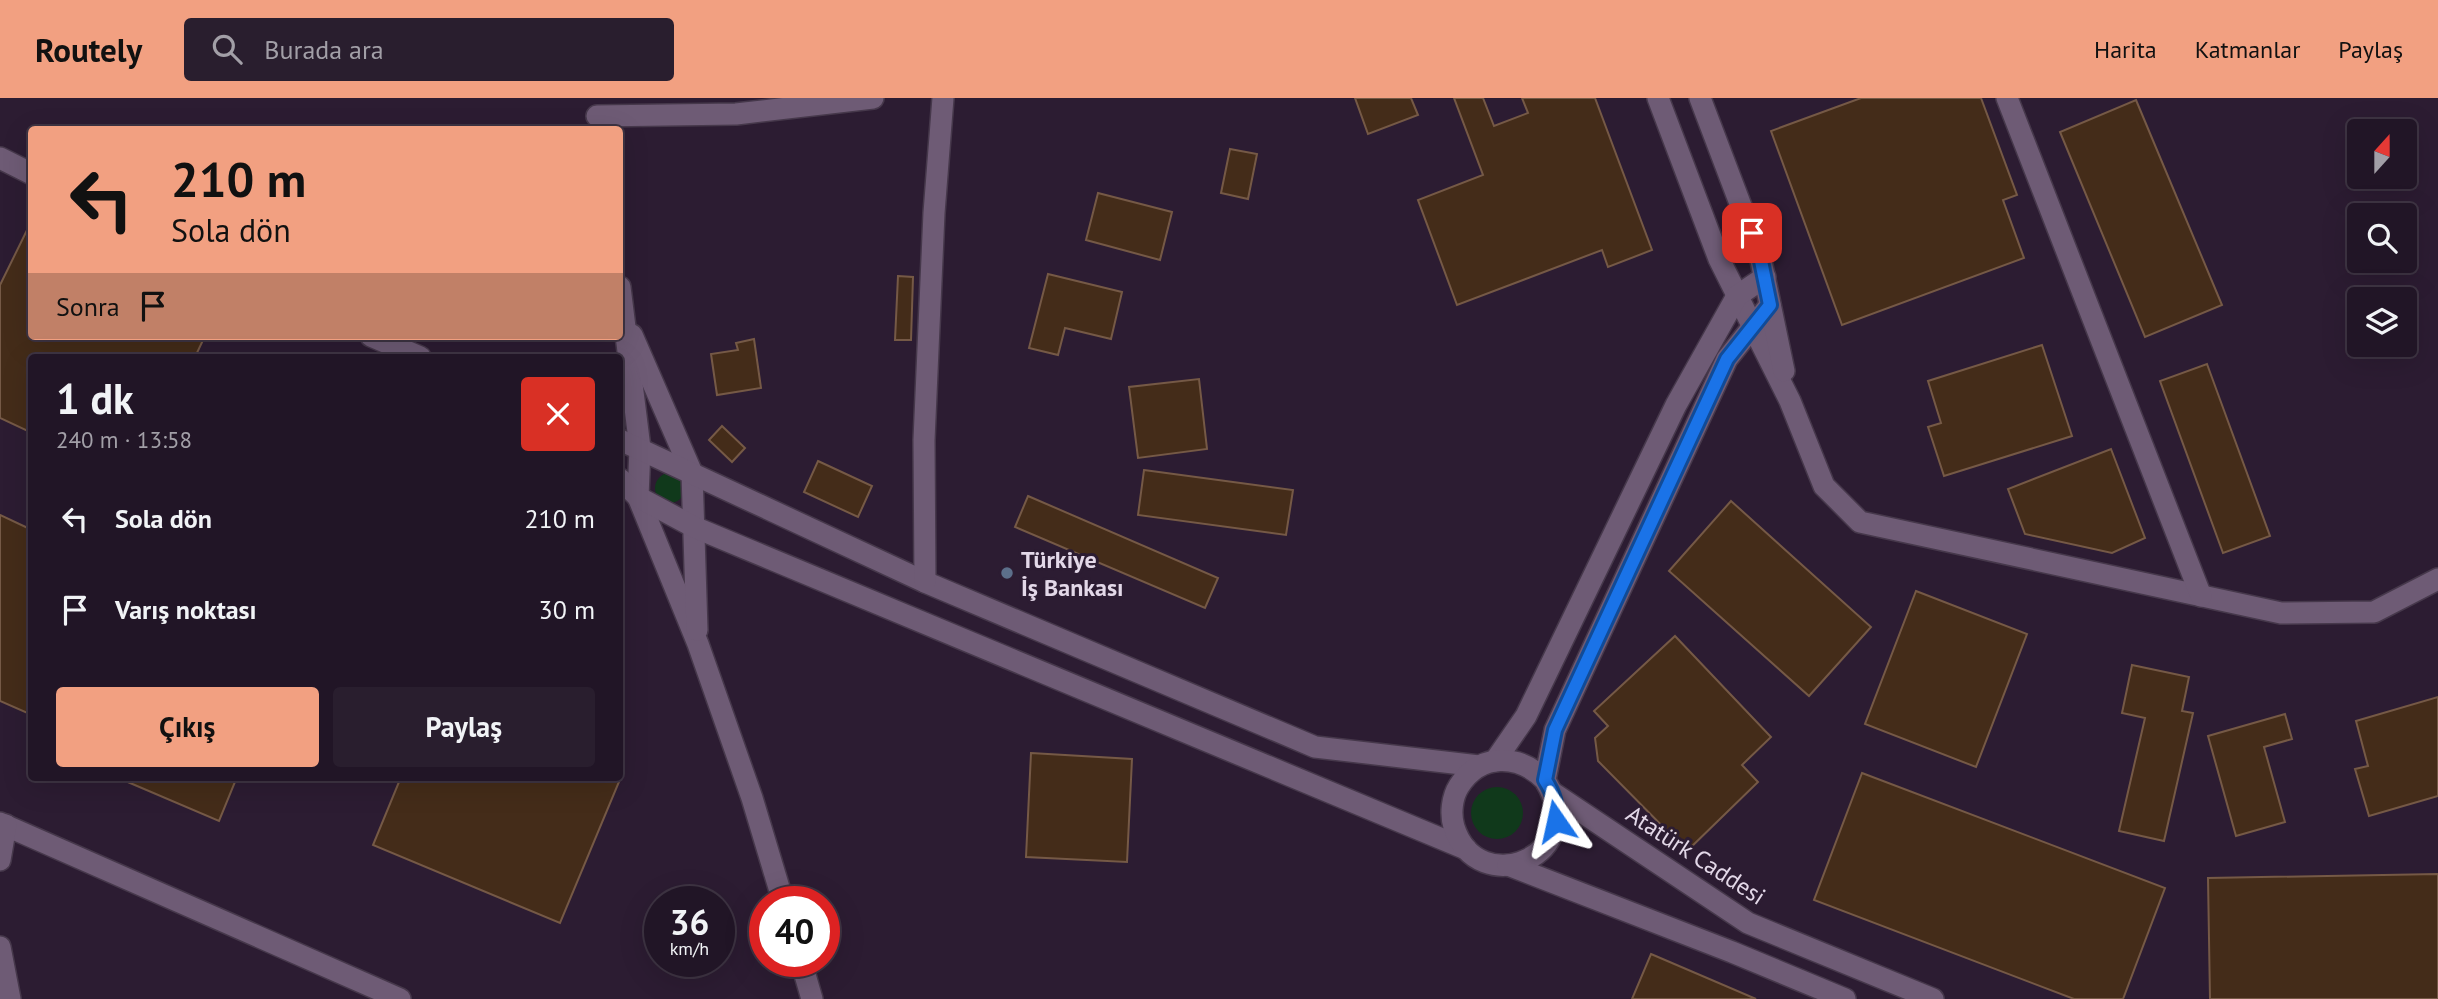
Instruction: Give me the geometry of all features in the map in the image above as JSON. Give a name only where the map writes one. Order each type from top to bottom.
[{"type":"street","points":[[596,114],[736,114],[873,98]]},
{"type":"street","points":[[925,582],[924,440],[934,213],[943,98]]},
{"type":"street","points":[[1658,98],[1719,260],[1790,401],[1824,486],[1860,522],[2281,613],[2374,612],[2438,579]]},
{"type":"street","points":[[1700,98],[1760,256],[1790,401]]},
{"type":"street","points":[[2007,98],[2201,596]]},
{"type":"street","points":[[0,158],[28,172]]},
{"type":"street","points":[[1466,849],[1457,836],[1452,821],[1452,804],[1457,789],[1466,776],[1487,764],[1526,716],[1676,405],[1737,296],[1765,277]]},
{"type":"street","points":[[1549,787],[1555,730],[1727,359],[1770,305]]},
{"type":"street","points":[[623,314],[640,448],[638,498],[698,644],[752,798],[778,886]]},
{"type":"street","points":[[623,314],[692,473],[698,644]]},
{"type":"street","points":[[380,340],[413,354]]},
{"type":"street","points":[[623,441],[925,582],[1315,747],[1487,764],[1509,760],[1523,763],[1535,770],[1549,787],[1557,807],[1556,821],[1549,841],[1534,856],[1522,863],[1508,865]]},
{"type":"street","points":[[623,482],[638,498],[694,527],[1466,849],[1485,862],[1508,865],[1846,999]]},
{"type":"street","name":"Atatürk Caddesi","points":[[1549,787],[1748,923],[1933,999]]},
{"type":"street","points":[[0,860],[3,824],[400,999]]},
{"type":"street","points":[[0,947],[10,999]]},
{"type":"street","points":[[806,977],[812,999]]},
{"type":"green space","points":[[670,473],[680,478],[685,488],[680,498],[670,503],[660,498],[655,488],[660,478]]},
{"type":"green space","points":[[1497,787],[1516,794],[1523,813],[1516,832],[1497,839],[1478,832],[1471,813],[1478,794]]},
{"type":"building","points":[[1355,98],[1411,98],[1418,115],[1368,134]]},
{"type":"building","points":[[1454,98],[1483,98],[1494,126],[1528,113],[1522,98],[1595,98],[1652,250],[1608,267],[1602,250],[1457,305],[1418,200],[1483,175]]},
{"type":"building","points":[[1861,98],[1981,98],[2017,195],[2003,200],[2024,258],[1842,325],[1771,131]]},
{"type":"building","points":[[2136,100],[2222,305],[2145,337],[2060,132]]},
{"type":"building","points":[[1230,149],[1257,154],[1248,199],[1221,193]]},
{"type":"building","points":[[1098,193],[1172,212],[1160,260],[1086,240]]},
{"type":"building","points":[[28,228],[28,340],[203,340],[196,354],[28,354],[28,431],[0,418],[0,285]]},
{"type":"building","points":[[1048,274],[1122,292],[1111,339],[1065,328],[1058,355],[1029,348]]},
{"type":"building","points":[[898,276],[913,277],[911,340],[895,340]]},
{"type":"building","points":[[754,339],[761,388],[717,395],[711,354],[738,350],[736,343]]},
{"type":"building","points":[[2042,345],[2072,436],[1944,476],[1928,427],[1941,423],[1928,381]]},
{"type":"building","points":[[2207,364],[2270,536],[2223,553],[2160,381]]},
{"type":"building","points":[[1199,379],[1207,449],[1138,458],[1129,387]]},
{"type":"building","points":[[722,426],[745,448],[732,462],[709,440]]},
{"type":"building","points":[[2111,449],[2145,538],[2112,553],[2025,534],[2008,489]]},
{"type":"building","points":[[818,461],[872,486],[858,517],[804,492]]},
{"type":"building","points":[[1144,470],[1293,490],[1286,535],[1138,515]]},
{"type":"building","points":[[1028,496],[1218,578],[1205,608],[1015,527]]},
{"type":"building","points":[[1731,501],[1871,627],[1809,696],[1669,571]]},
{"type":"building","points":[[0,515],[28,528],[28,713],[0,701]]},
{"type":"building","points":[[1916,591],[2027,634],[1976,767],[1865,724]]},
{"type":"building","points":[[1675,636],[1771,737],[1742,765],[1758,782],[1687,851],[1598,761],[1595,738],[1608,726],[1594,711]]},
{"type":"building","points":[[2132,665],[2189,677],[2182,711],[2193,713],[2164,841],[2119,831],[2145,718],[2122,713]]},
{"type":"building","points":[[2438,697],[2438,796],[2369,816],[2355,769],[2368,766],[2356,721]]},
{"type":"building","points":[[2285,714],[2292,739],[2264,747],[2285,822],[2236,836],[2208,736]]},
{"type":"building","points":[[1031,753],[1132,759],[1127,862],[1026,857]]},
{"type":"building","points":[[1862,773],[2165,888],[2123,999],[2074,999],[1814,900]]},
{"type":"building","points":[[125,781],[235,781],[219,821]]},
{"type":"building","points":[[399,781],[619,781],[560,923],[373,845]]},
{"type":"building","points":[[2438,874],[2438,999],[2210,999],[2208,878]]},
{"type":"building","points":[[1651,954],[1756,999],[1632,999]]},
{"type":"place","name":"Türkiye İş Bankası","points":[[1007,573]]},
{"type":"route","points":[[1556,821],[1557,807],[1545,780],[1555,730],[1727,359],[1770,305],[1760,256],[1752,233]]}]
